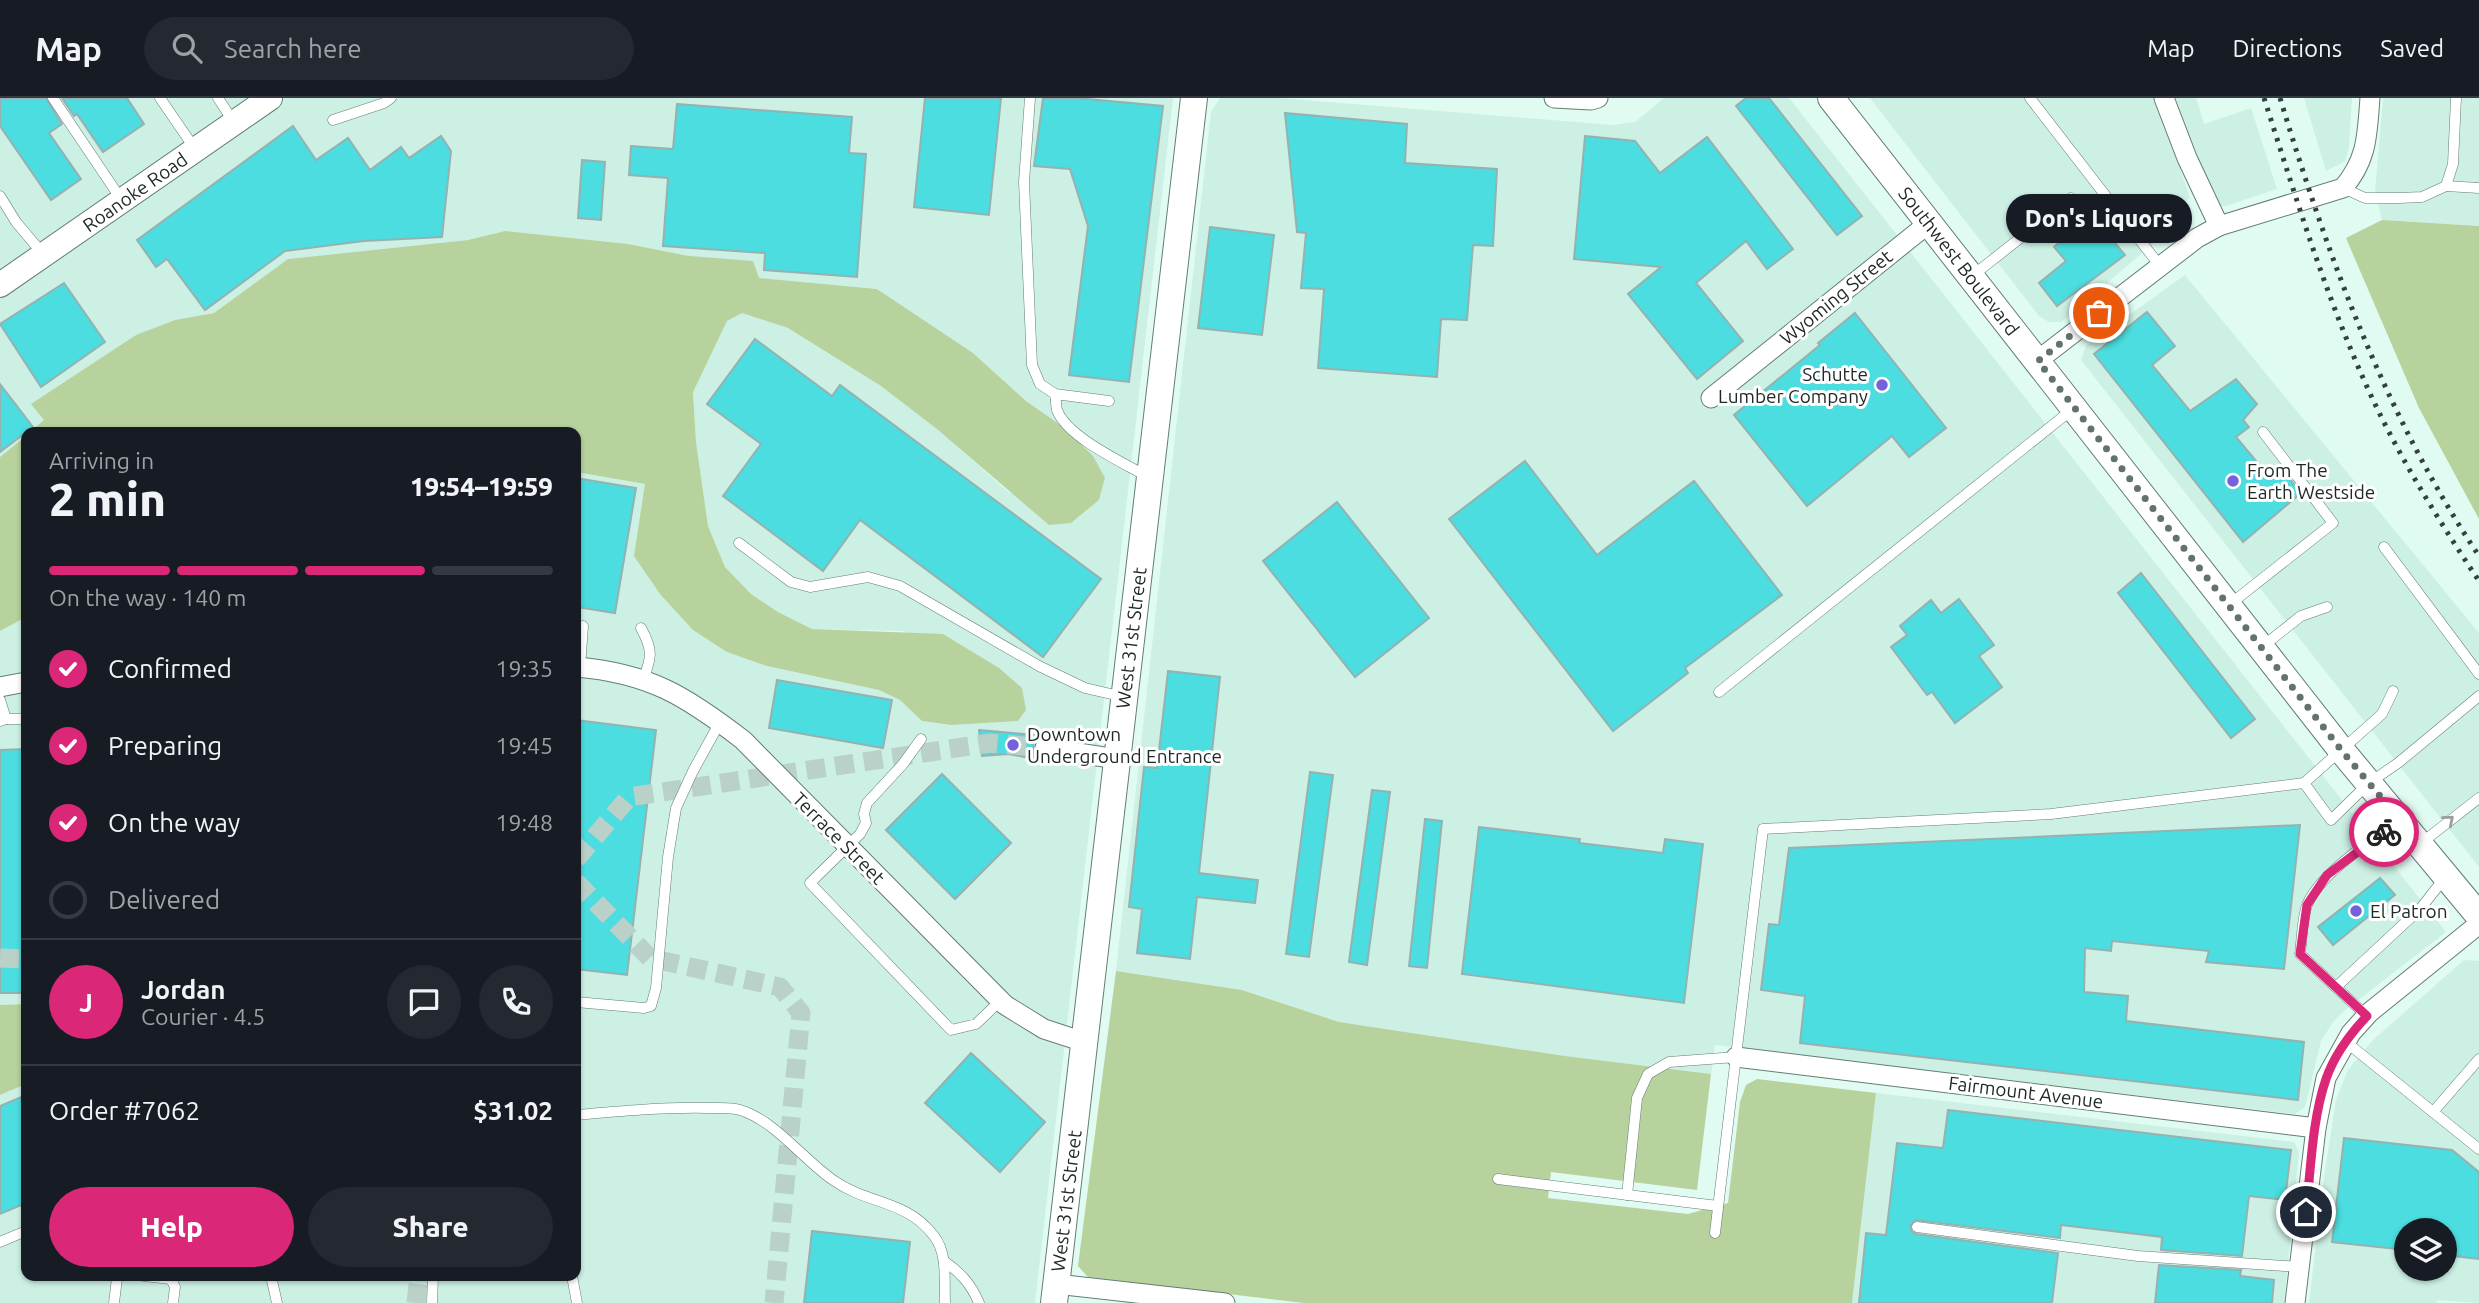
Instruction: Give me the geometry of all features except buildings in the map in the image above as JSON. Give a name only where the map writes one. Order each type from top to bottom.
[{"type":"main road","name":"West 31st Street","points":[[1055,1294],[1194,98]]},
{"type":"main road","name":"Southwest Boulevard","points":[[1831,98],[2342,751],[2479,916]]},
{"type":"street","name":"Roanoke Road","points":[[0,285],[270,98]]},
{"type":"street","points":[[1554,98],[1598,98]]},
{"type":"street","points":[[2164,98],[2187,158],[2219,226]]},
{"type":"street","points":[[2038,361],[2182,248],[2219,226],[2343,188],[2354,175],[2367,146],[2370,98]]},
{"type":"street","name":"Wyoming Street","points":[[1711,398],[1929,223]]},
{"type":"street","name":"Terrace Street","points":[[581,667],[606,670],[653,682],[701,707],[743,740],[1000,1001],[1044,1029],[1084,1042]]},
{"type":"street","points":[[0,687],[21,683]]},
{"type":"street","points":[[1045,748],[1117,759]]},
{"type":"street","points":[[2295,1303],[2316,1128],[2326,1077],[2346,1042],[2367,1016],[2479,924]]},
{"type":"street","name":"Fairmount Avenue","points":[[1736,1056],[2316,1128]]},
{"type":"street","points":[[1055,1294],[1226,1303]]},
{"type":"lane","points":[[53,98],[122,201]]},
{"type":"lane","points":[[160,98],[195,150]]},
{"type":"lane","points":[[218,98],[234,122]]},
{"type":"lane","points":[[333,120],[384,103],[391,98]]},
{"type":"lane","points":[[1030,98],[1024,182],[1032,365],[1040,384],[1055,394],[1109,401]]},
{"type":"lane","points":[[2030,98],[2160,266]]},
{"type":"lane","points":[[2446,186],[2454,164],[2456,98]]},
{"type":"lane","points":[[2343,188],[2365,198],[2422,197],[2446,186],[2479,188]]},
{"type":"lane","points":[[0,196],[16,222],[44,255]]},
{"type":"lane","points":[[1972,277],[2071,198]]},
{"type":"lane","points":[[1055,394],[1057,411],[1068,427],[1149,477]]},
{"type":"lane","points":[[1719,692],[2074,408]]},
{"type":"lane","points":[[2228,605],[2333,523],[2263,432]]},
{"type":"lane","points":[[739,543],[791,582],[810,587],[868,577],[900,586],[1050,671],[1085,688],[1124,697]]},
{"type":"lane","points":[[2384,547],[2479,674]]},
{"type":"lane","points":[[2261,647],[2301,616],[2327,607]]},
{"type":"lane","points":[[581,642],[583,626]]},
{"type":"lane","points":[[641,628],[650,643],[651,659],[643,680]]},
{"type":"lane","points":[[1715,1233],[1763,829],[2051,814],[2304,783],[2382,714],[2393,691]]},
{"type":"lane","points":[[2304,783],[2331,820],[2369,783],[2398,763],[2479,696]]},
{"type":"lane","points":[[0,700],[3,720],[20,719]]},
{"type":"lane","points":[[581,1002],[644,1008],[651,1006],[656,988],[668,857],[676,808],[692,771],[720,722]]},
{"type":"lane","points":[[921,740],[867,803],[864,814],[866,823],[860,834],[810,883],[951,1030],[976,1024],[1000,1001]]},
{"type":"lane","points":[[2420,844],[2479,798]]},
{"type":"lane","points":[[2367,1016],[2300,954],[2307,905],[2327,875],[2401,821]]},
{"type":"lane","points":[[2336,987],[2421,908],[2446,876]]},
{"type":"lane","points":[[2346,1042],[2479,1149]]},
{"type":"lane","points":[[1627,1195],[1637,1098],[1648,1074],[1669,1062],[1736,1056]]},
{"type":"lane","points":[[2433,1112],[2479,1059]]},
{"type":"lane","points":[[581,1115],[679,1107],[738,1109],[758,1118],[834,1181],[858,1194],[903,1208],[919,1220],[936,1238],[944,1261],[944,1303]]},
{"type":"lane","points":[[1498,1179],[1718,1206]]},
{"type":"lane","points":[[1917,1227],[2138,1255],[2299,1267]]},
{"type":"lane","points":[[0,1242],[21,1233]]},
{"type":"lane","points":[[944,1261],[961,1273],[973,1288],[979,1303]]},
{"type":"lane","points":[[114,1303],[117,1281]]},
{"type":"lane","points":[[173,1281],[173,1303]]},
{"type":"lane","points":[[272,1281],[277,1303]]},
{"type":"lane","points":[[432,1303],[433,1281]]},
{"type":"lane","points":[[573,1281],[577,1303]]},
{"type":"shaded area","points":[[0,98],[1173,98],[1035,1303],[0,1303],[0,1095],[21,1086],[21,1281],[581,1281],[581,473],[645,484],[767,666],[879,690],[900,699],[922,721],[951,725],[1018,721],[1026,710],[903,631],[812,629],[778,612],[751,594],[725,567],[708,526],[696,442],[693,391],[727,321],[742,313],[788,328],[881,386],[937,428],[1007,491],[1071,523],[1099,500],[1105,478],[1066,429],[1026,401],[973,353],[877,289],[758,278],[689,256],[628,244],[505,231],[468,240],[288,259],[214,313],[175,320],[136,335],[32,404],[45,420],[36,427],[21,427],[21,440],[0,457]]},
{"type":"shaded area","points":[[1220,98],[1279,98],[1612,125],[1635,122],[1664,98],[1789,98],[2446,932],[2333,1022],[2321,1041],[2305,1107],[2295,1114],[1715,1045],[1711,1074],[1565,1056],[1339,1022],[1242,990],[1116,971],[1211,112]]},
{"type":"shaded area","points":[[1870,98],[2156,98],[2190,198],[2146,231],[2154,243],[2061,322],[2049,322],[2039,316]]},
{"type":"shaded area","points":[[2176,98],[2196,98],[2204,124],[2251,108],[2277,189],[2219,206],[2208,194]]},
{"type":"shaded area","points":[[2304,98],[2352,98],[2349,147],[2345,161],[2326,171]]},
{"type":"shaded area","points":[[2383,98],[2479,98],[2479,226],[2382,220],[2375,191]]},
{"type":"shaded area","points":[[2185,275],[2479,633],[2479,867],[2081,360],[2086,346]]},
{"type":"shaded area","points":[[21,620],[21,1004],[0,1005],[0,631]]},
{"type":"shaded area","points":[[2464,960],[2479,961],[2479,1303],[2438,1300],[2436,1303],[2309,1303],[2336,1100],[2348,1070],[2372,1041]]},
{"type":"shaded area","points":[[1876,1093],[2294,1142],[2299,1152],[2284,1303],[1852,1303]]},
{"type":"green space","points":[[2382,220],[2479,226],[2479,519],[2419,408],[2346,238]]},
{"type":"green space","points":[[505,231],[628,244],[689,256],[753,261],[759,278],[877,289],[973,353],[1026,401],[1066,429],[1093,456],[1105,478],[1099,500],[1071,523],[1049,525],[937,429],[881,386],[788,328],[742,313],[727,321],[693,392],[696,442],[708,526],[725,567],[751,594],[778,612],[812,629],[943,634],[999,668],[1022,688],[1026,710],[1018,721],[951,725],[922,721],[900,700],[879,690],[767,666],[727,652],[693,630],[660,594],[634,556],[645,484],[581,473],[581,427],[36,427],[44,420],[31,404],[136,335],[175,320],[214,313],[288,259],[468,240]]},
{"type":"green space","points":[[21,440],[21,620],[0,631],[0,457]]},
{"type":"green space","points":[[1116,971],[1242,990],[1339,1022],[1565,1056],[1711,1074],[1697,1190],[1551,1172],[1548,1198],[1688,1214],[1728,1203],[1740,1102],[1746,1085],[1757,1079],[1876,1093],[1852,1303],[1304,1303],[1088,1277],[1078,1266]]},
{"type":"green space","points":[[21,1004],[21,1086],[0,1095],[0,1005]]},
{"type":"tunnel","points":[[581,853],[629,797],[990,743],[1045,748]]},
{"type":"tunnel","points":[[581,887],[650,958],[780,987],[801,1013],[774,1303]]},
{"type":"tunnel","points":[[0,958],[21,959]]},
{"type":"tunnel","points":[[416,1303],[418,1281]]},
{"type":"railway","points":[[2264,98],[2314,252],[2357,365],[2410,471],[2479,581]]},
{"type":"railway","points":[[2280,98],[2340,276],[2388,392],[2415,448],[2479,556]]},
{"type":"way so far","points":[[2099,313],[2038,361],[2342,751],[2401,821],[2384,832]]},
{"type":"place","name":"Don's Liquors","points":[[2099,313]]},
{"type":"place","name":"Schutte Lumber Company","points":[[1882,385]]},
{"type":"place","name":"From The Earth Westside","points":[[2233,481]]},
{"type":"place","name":"Downtown Underground Entrance","points":[[1013,745]]},
{"type":"place","name":"El Patron","points":[[2356,911]]},
{"type":"route","points":[[2306,1212],[2316,1128],[2326,1077],[2351,1033],[2367,1016],[2300,954],[2307,905],[2327,875],[2384,832]]}]
